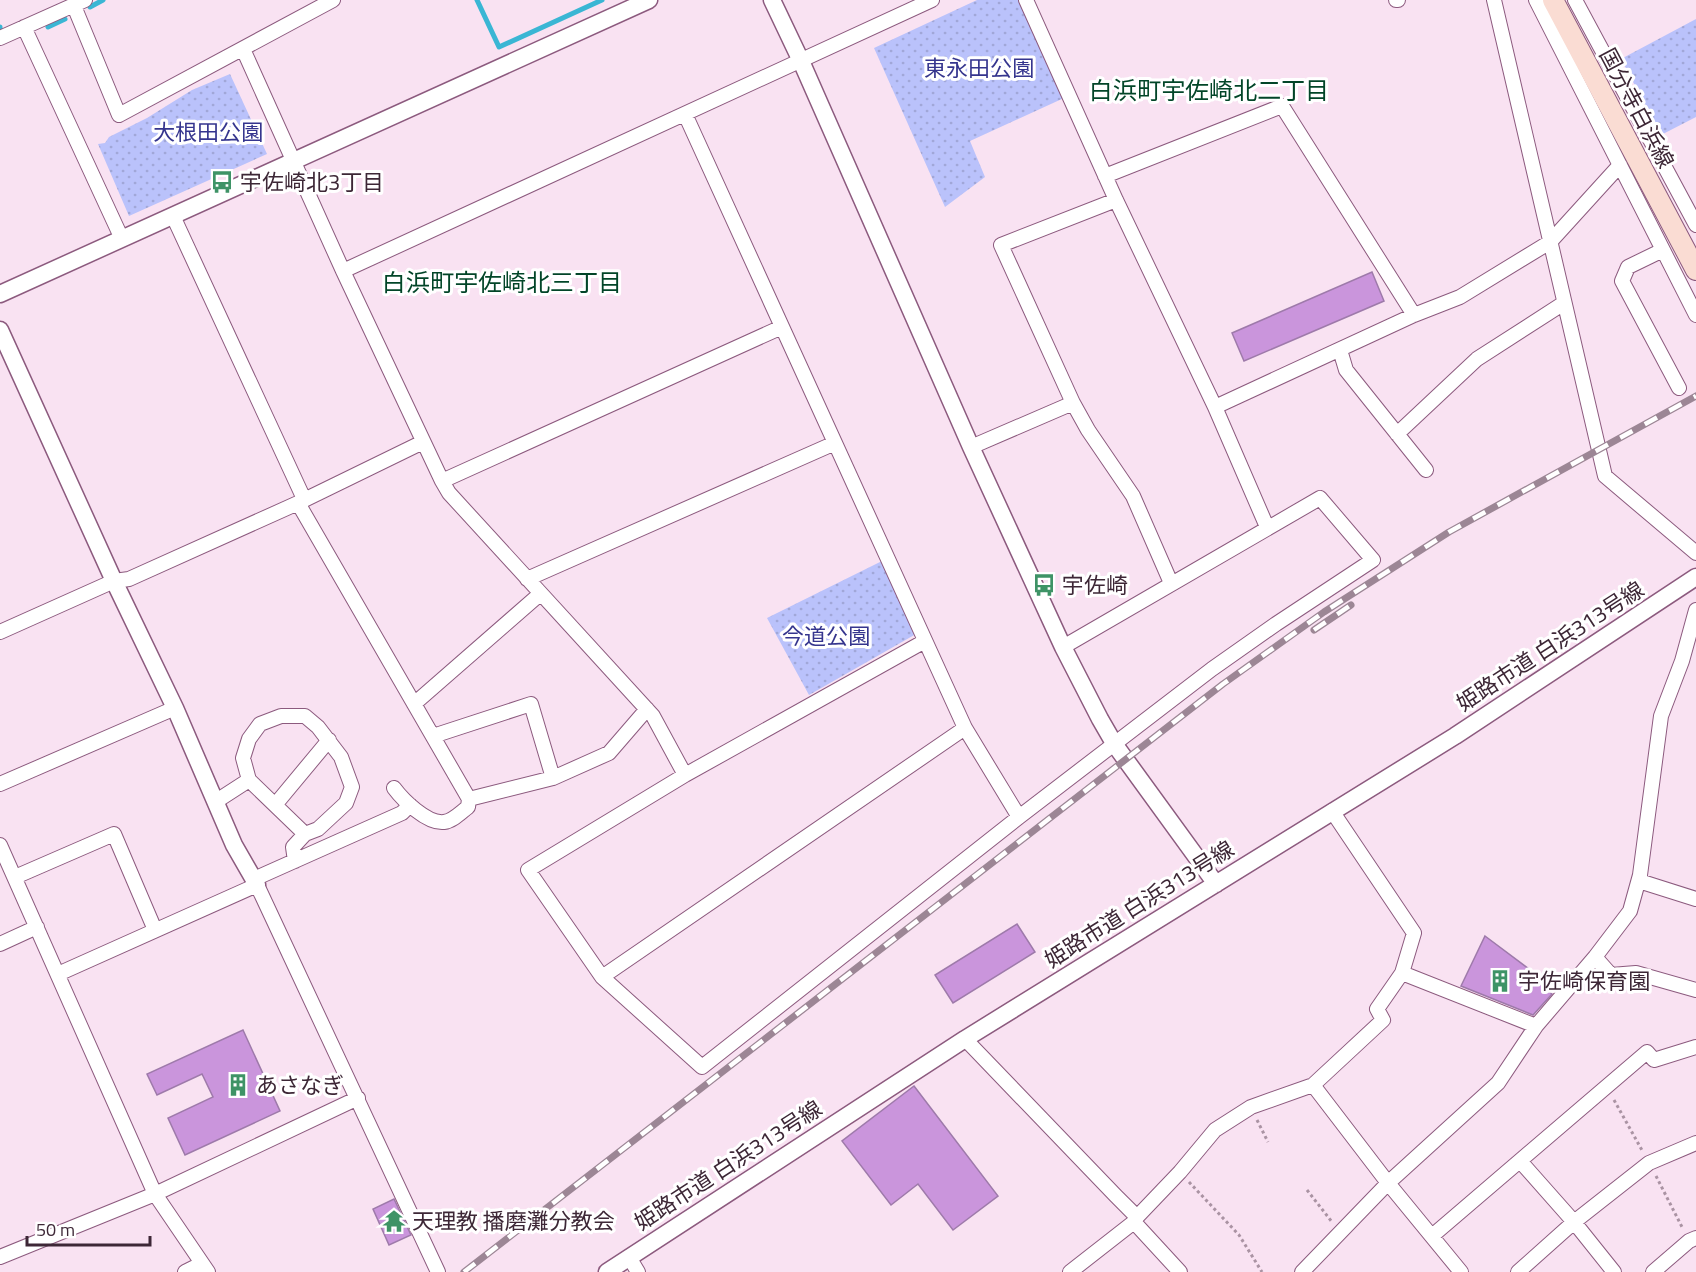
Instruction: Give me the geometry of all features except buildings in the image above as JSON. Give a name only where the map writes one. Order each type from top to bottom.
[{"type":"main road","name":"国分寺白浜線","points":[[1553,0],[1696,270]]},
{"type":"street","points":[[0,38],[80,3],[119,115],[333,0]]},
{"type":"street","points":[[0,294],[649,0]]},
{"type":"street","points":[[772,0],[971,447],[1063,647],[1115,745],[1216,884]]},
{"type":"street","points":[[343,271],[932,0]]},
{"type":"street","points":[[1026,0],[1116,200],[1215,407],[1267,527]]},
{"type":"street","points":[[1494,0],[1605,476],[1696,553]]},
{"type":"street","points":[[1536,0],[1696,315]]},
{"type":"street","points":[[1575,0],[1696,225]]},
{"type":"street","points":[[24,27],[122,239]]},
{"type":"street","points":[[243,49],[441,481],[449,493],[540,594],[653,716],[685,776]]},
{"type":"street","points":[[1106,176],[1282,106],[1414,315]]},
{"type":"street","points":[[685,114],[965,728],[1018,817]]},
{"type":"street","points":[[1215,407],[1414,315],[1460,297],[1550,242],[1620,165]]},
{"type":"street","points":[[1116,200],[1001,245],[1073,403],[1088,430],[1133,496],[1171,584]]},
{"type":"street","points":[[173,216],[301,501],[469,799],[468,807],[455,818],[443,822],[430,819],[410,805],[394,788]]},
{"type":"street","points":[[1663,250],[1628,267],[1622,281],[1679,388]]},
{"type":"street","points":[[1397,434],[1478,359],[1564,303]]},
{"type":"street","points":[[441,481],[782,327]]},
{"type":"street","points":[[2,342],[175,708],[234,845],[255,882],[438,1272]]},
{"type":"street","points":[[1340,350],[1346,369],[1426,470]]},
{"type":"street","points":[[971,447],[1073,403]]},
{"type":"street","points":[[0,633],[114,581],[129,579],[301,501],[423,442]]},
{"type":"street","points":[[527,579],[835,443]]},
{"type":"street","points":[[925,640],[685,776],[528,870],[602,977],[702,1067],[1018,817],[1212,669],[1373,560],[1320,498],[1063,647]]},
{"type":"street","name":"姫路市道 白浜313号線","points":[[607,1272],[964,1039],[1455,736],[1696,577]]},
{"type":"street","points":[[414,704],[540,594]]},
{"type":"street","points":[[1302,1272],[1388,1183],[1498,1083],[1536,1026],[1595,957],[1630,911],[1638,881],[1661,716],[1682,661],[1696,610]]},
{"type":"street","points":[[433,735],[531,704],[554,778]]},
{"type":"street","points":[[0,784],[175,708]]},
{"type":"street","points":[[469,799],[554,778],[609,753],[646,709]]},
{"type":"street","points":[[295,861],[293,847],[305,834],[318,829],[336,814],[346,803],[352,787],[340,757],[318,727],[305,716],[281,716],[260,724],[249,738],[243,758],[249,780],[305,834]]},
{"type":"street","points":[[602,977],[965,728]]},
{"type":"street","points":[[275,805],[329,740]]},
{"type":"street","points":[[215,802],[249,780]]},
{"type":"street","points":[[57,974],[402,813],[410,805]]},
{"type":"street","points":[[1070,1272],[1136,1219],[1215,1130],[1251,1107],[1313,1085],[1383,1020],[1377,1009],[1402,973],[1414,933],[1332,811]]},
{"type":"street","points":[[15,877],[114,834],[155,930]]},
{"type":"street","points":[[0,844],[156,1194],[204,1268],[185,1272]]},
{"type":"street","points":[[1638,881],[1696,898]]},
{"type":"street","points":[[0,944],[37,927]]},
{"type":"street","points":[[1595,957],[1611,975],[1636,973],[1696,990]]},
{"type":"street","points":[[1402,973],[1536,1026]]},
{"type":"street","points":[[964,1039],[1108,1188],[1180,1272]]},
{"type":"street","points":[[1432,1236],[1647,1052],[1654,1060],[1696,1047]]},
{"type":"street","points":[[1313,1085],[1388,1183],[1461,1272]]},
{"type":"street","points":[[0,1257],[156,1194],[358,1098]]},
{"type":"street","points":[[1518,1272],[1574,1222],[1649,1163],[1696,1143]]},
{"type":"street","points":[[1520,1161],[1614,1272]]},
{"type":"street","points":[[1653,1272],[1689,1241],[1696,1238]]},
{"type":"street","points":[[629,1257],[639,1272]]},
{"type":"path","points":[[1251,1107],[1268,1142]]},
{"type":"path","points":[[1180,1172],[1239,1235],[1262,1272]]},
{"type":"path","points":[[1307,1190],[1340,1233]]},
{"type":"green space","name":"東永田公園","points":[[977,0],[1021,0],[1064,98],[970,141],[985,177],[945,207],[874,48]]},
{"type":"green space","points":[[1696,19],[1696,117],[1661,135],[1621,59]]},
{"type":"green space","name":"大根田公園","points":[[230,74],[267,154],[129,216],[98,144],[105,143],[109,137],[147,118],[192,90]]},
{"type":"green space","name":"今道公園","points":[[882,561],[916,634],[809,695],[767,618]]},
{"type":"waterway","points":[[90,7],[103,0]]},
{"type":"waterway","points":[[477,0],[499,47],[602,0]]},
{"type":"waterway","points":[[48,27],[65,19]]},
{"type":"railway","points":[[464,1272],[1223,684],[1324,612],[1449,532],[1696,396]]},
{"type":"railway","points":[[1314,630],[1351,605]]},
{"type":"place","name":"宇佐崎北3丁目","points":[[222,182]]},
{"type":"place","name":"宇佐崎","points":[[1044,585]]},
{"type":"place","name":"宇佐崎保育園","points":[[1500,981]]},
{"type":"place","name":"あさなぎ","points":[[238,1085]]},
{"type":"place","name":"天理教 播磨灘分教会","points":[[394,1221]]},
{"type":"district","name":"白浜町宇佐崎北二丁目","points":[[1209,91]]},
{"type":"district","name":"白浜町宇佐崎北三丁目","points":[[502,283]]}]
